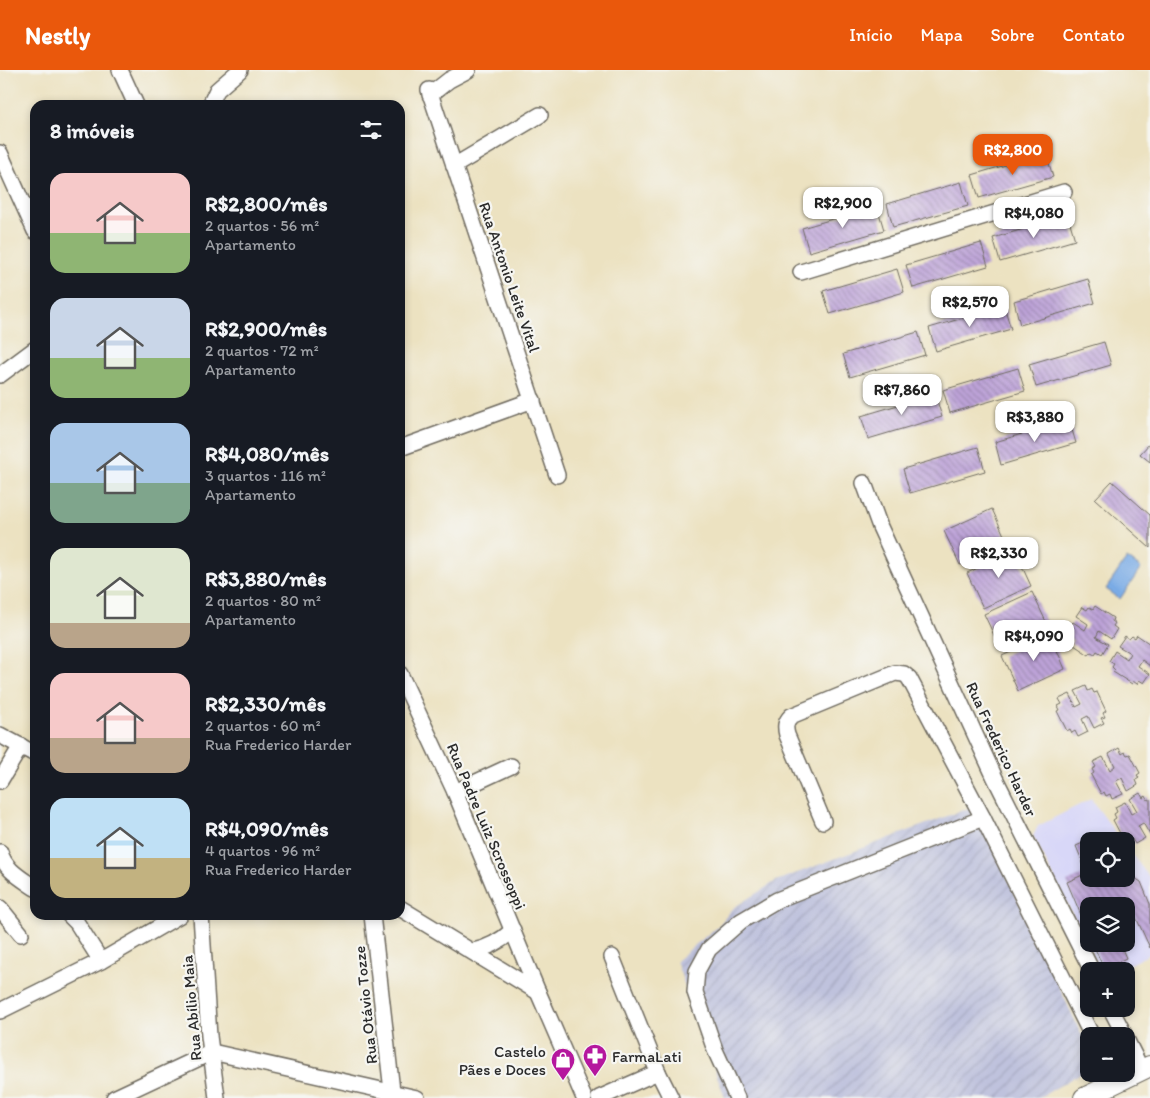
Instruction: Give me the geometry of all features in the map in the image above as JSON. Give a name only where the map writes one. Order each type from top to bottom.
[{"type":"main road","points":[[1084,1098],[1107,1082]]},
{"type":"street","points":[[120,70],[134,100]]},
{"type":"street","points":[[212,100],[217,90],[240,70]]},
{"type":"street","name":"Rua Antonio Leite Vital","points":[[468,70],[430,92],[558,475]]},
{"type":"street","points":[[454,166],[540,115]]},
{"type":"street","points":[[0,153],[30,220]]},
{"type":"street","points":[[801,272],[1064,192]]},
{"type":"street","points":[[0,375],[30,353]]},
{"type":"street","points":[[405,446],[533,400]]},
{"type":"street","name":"Rua Frederico Harder","points":[[864,483],[880,527],[995,778],[1087,962]]},
{"type":"street","points":[[824,821],[787,735],[786,721],[791,716],[895,673],[904,674],[909,678],[982,818],[1087,1027]]},
{"type":"street","name":"Rua Padre Luiz Scrossoppi","points":[[405,685],[456,792],[512,930],[584,1098]]},
{"type":"street","points":[[0,735],[30,751]]},
{"type":"street","points":[[0,780],[21,746]]},
{"type":"street","points":[[456,792],[511,766]]},
{"type":"street","points":[[737,1098],[715,1050],[694,992],[697,971],[709,949],[741,921],[777,900],[982,818]]},
{"type":"street","points":[[0,852],[13,874],[30,885]]},
{"type":"street","points":[[0,908],[21,934]]},
{"type":"street","points":[[405,911],[538,992]]},
{"type":"street","points":[[74,920],[101,961]]},
{"type":"street","points":[[0,1011],[101,961],[171,920]]},
{"type":"street","name":"Rua Abílio Maia","points":[[201,920],[217,1098]]},
{"type":"street","name":"Rua Otávio Tozze","points":[[373,920],[392,1091]]},
{"type":"street","points":[[473,952],[491,946],[504,938],[512,930]]},
{"type":"street","points":[[612,957],[658,1072],[671,1098]]},
{"type":"street","points":[[114,1098],[212,1052],[417,1098]]},
{"type":"street","points":[[1135,1052],[1146,1068]]},
{"type":"street","points":[[599,1098],[658,1072]]},
{"type":"shaded area","points":[[1091,799],[1115,832],[1080,832],[1080,887],[1135,887],[1135,859],[1150,878],[1150,954],[1134,962],[1096,962],[1091,952],[1135,952],[1135,897],[1080,897],[1080,929],[1033,836],[1038,826]]},
{"type":"shaded area","points":[[974,806],[1080,1031],[1080,1073],[1039,1098],[725,1098],[676,961],[719,925],[733,908],[776,881]]},
{"type":"water","points":[[1127,558],[1141,568],[1120,599],[1106,589]]},
{"type":"building","points":[[1046,153],[1053,177],[979,198],[972,175]]},
{"type":"building","points":[[961,182],[968,206],[893,227],[887,204]]},
{"type":"building","points":[[877,206],[884,230],[809,252],[802,228]]},
{"type":"building","points":[[1068,216],[1075,240],[1000,262],[993,238]]},
{"type":"building","points":[[981,243],[988,266],[913,288],[906,265]]},
{"type":"building","points":[[897,269],[904,292],[830,314],[823,291]]},
{"type":"building","points":[[1088,279],[1095,303],[1020,325],[1014,301]]},
{"type":"building","points":[[1004,306],[1011,329],[936,351],[929,328]]},
{"type":"building","points":[[918,332],[925,355],[850,377],[843,354]]},
{"type":"building","points":[[1104,342],[1111,365],[1036,387],[1029,364]]},
{"type":"building","points":[[1018,368],[1025,391],[950,413],[943,390]]},
{"type":"building","points":[[935,394],[942,417],[868,439],[861,416]]},
{"type":"building","points":[[1069,420],[1076,443],[1001,465],[995,442]]},
{"type":"building","points":[[1150,443],[1150,462],[1140,454]]},
{"type":"building","points":[[978,447],[985,471],[910,493],[903,469]]},
{"type":"building","points":[[1112,481],[1150,515],[1150,548],[1095,499]]},
{"type":"building","points":[[992,509],[1008,544],[960,565],[944,531]]},
{"type":"building","points":[[1015,551],[1031,586],[983,608],[967,573]]},
{"type":"building","points":[[1032,592],[1048,626],[1000,648],[984,614]]},
{"type":"building","points":[[1095,606],[1113,618],[1112,621],[1115,623],[1113,626],[1117,629],[1111,639],[1099,631],[1096,637],[1108,644],[1102,654],[1097,651],[1095,654],[1091,652],[1089,655],[1071,643],[1073,640],[1069,638],[1071,634],[1067,631],[1073,622],[1085,630],[1088,624],[1076,616],[1082,607],[1087,610],[1089,607],[1093,609]]},
{"type":"building","points":[[1050,634],[1065,669],[1018,691],[1002,656]]},
{"type":"building","points":[[1137,635],[1150,644],[1150,666],[1142,660],[1138,666],[1150,674],[1144,683],[1139,680],[1137,684],[1133,681],[1132,684],[1113,672],[1115,670],[1112,667],[1114,664],[1109,661],[1115,651],[1127,659],[1130,653],[1118,646],[1125,636],[1129,639],[1132,636],[1135,638]]},
{"type":"building","points":[[1086,686],[1088,691],[1092,689],[1094,693],[1097,692],[1106,711],[1103,713],[1105,717],[1101,718],[1104,723],[1094,728],[1088,716],[1082,719],[1088,732],[1078,737],[1075,731],[1072,733],[1070,729],[1067,731],[1057,711],[1060,710],[1058,706],[1062,704],[1059,699],[1070,694],[1076,707],[1082,704],[1075,691]]},
{"type":"building","points":[[1119,748],[1122,754],[1125,752],[1127,755],[1130,754],[1140,773],[1137,775],[1139,778],[1136,780],[1138,785],[1128,791],[1122,778],[1116,781],[1123,794],[1112,799],[1110,794],[1106,796],[1104,792],[1101,794],[1091,775],[1094,773],[1092,769],[1096,767],[1093,762],[1103,757],[1110,770],[1115,766],[1109,754]]},
{"type":"building","points":[[1140,793],[1143,798],[1146,796],[1148,800],[1150,799],[1150,835],[1143,823],[1138,826],[1145,838],[1135,844],[1135,832],[1119,832],[1113,820],[1116,818],[1114,814],[1117,812],[1115,807],[1125,802],[1131,814],[1137,811],[1130,799]]},
{"type":"building","points":[[1080,844],[1080,856],[1076,846]]},
{"type":"building","points":[[1080,876],[1080,887],[1135,887],[1135,878],[1141,882],[1150,904],[1150,948],[1135,915],[1135,897],[1080,897],[1080,913],[1067,882]]},
{"type":"building","points":[[1097,952],[1123,952],[1126,958],[1118,962],[1101,962]]},
{"type":"place","name":"FarmaLati","points":[[595,1077]]},
{"type":"place","name":"Castelo Pães e Doces","points":[[563,1081]]}]
